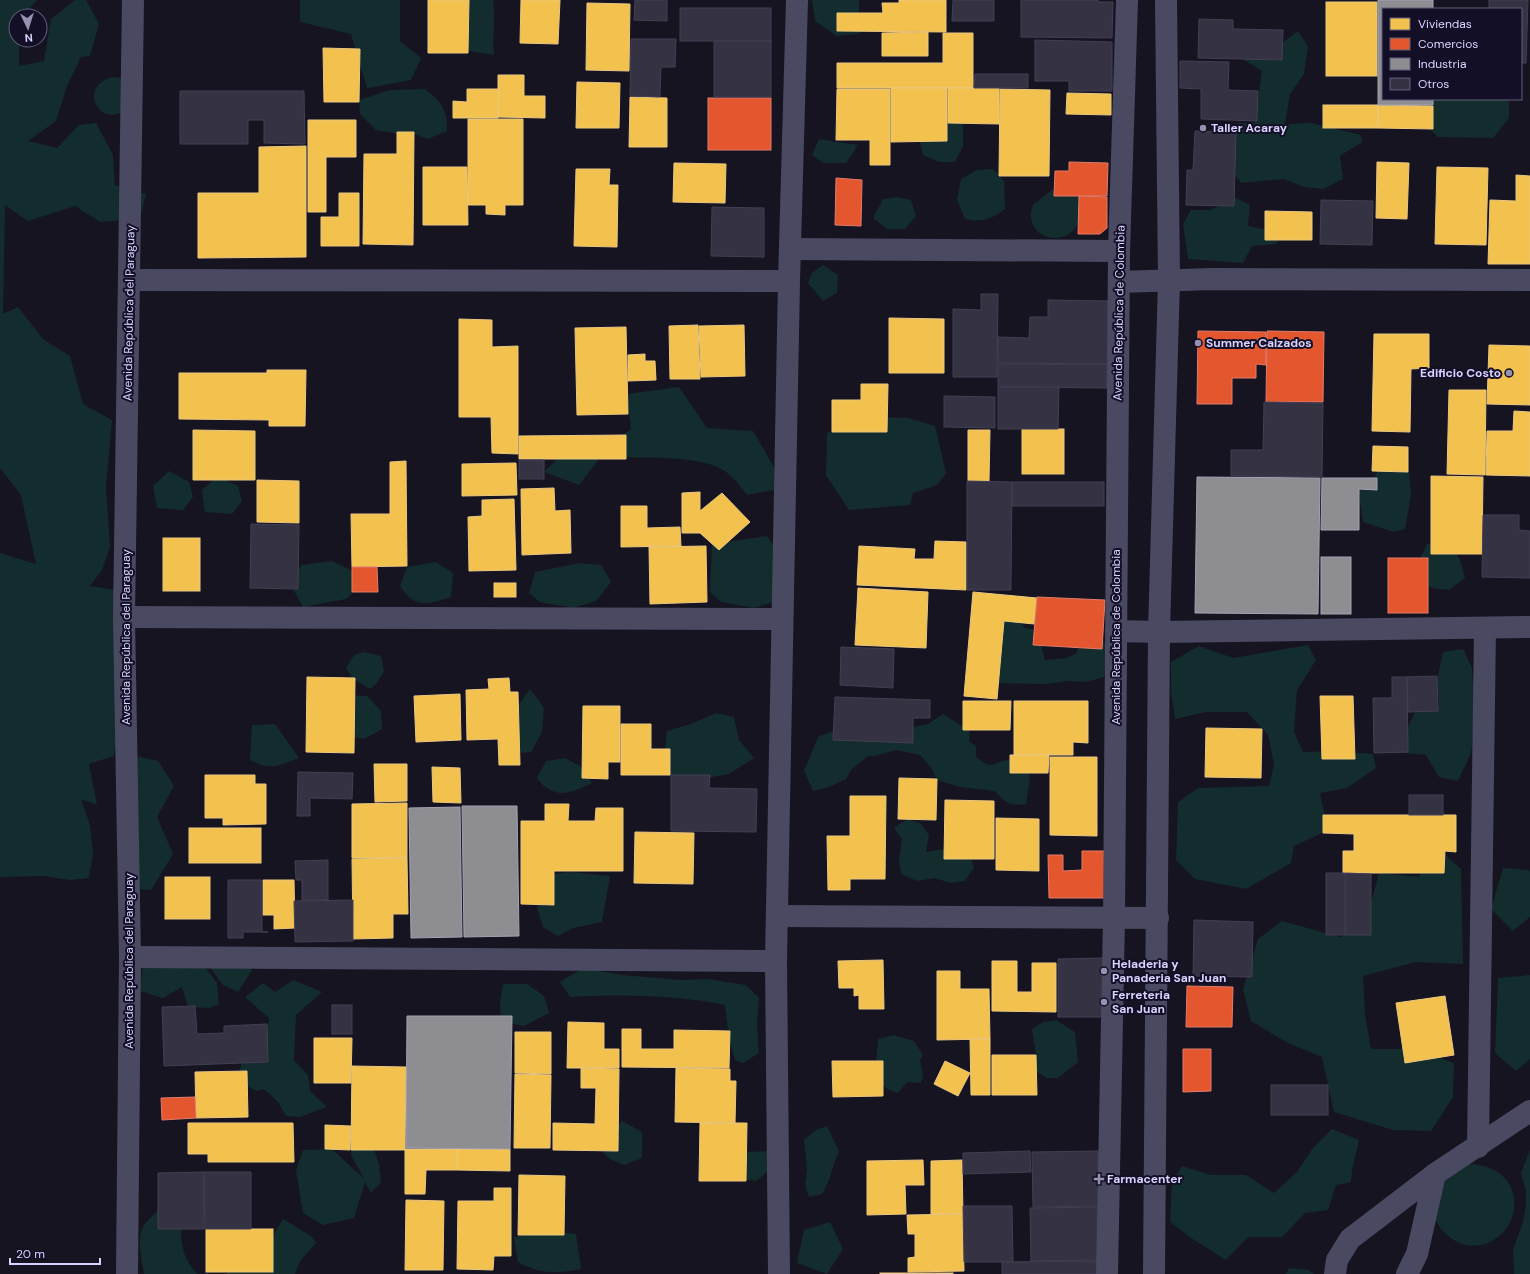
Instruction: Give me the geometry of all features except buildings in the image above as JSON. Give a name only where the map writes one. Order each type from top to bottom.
[{"type":"street","name":"Avenida República del Paraguay","points":[[127,1274],[130,957],[124,617],[133,0]]},
{"type":"street","points":[[779,1274],[776,961],[789,281],[797,0]]},
{"type":"street","name":"Avenida República de Colombia","points":[[1107,1274],[1114,918],[1119,251],[1127,0]]},
{"type":"street","points":[[1154,1274],[1158,918],[1158,632],[1169,280],[1166,0]]},
{"type":"street","points":[[790,249],[1119,251]]},
{"type":"street","points":[[1119,282],[1213,279],[1530,280]]},
{"type":"street","points":[[130,280],[789,281]]},
{"type":"street","points":[[124,617],[782,619]]},
{"type":"street","points":[[1116,630],[1158,632],[1530,627]]},
{"type":"street","points":[[1478,1147],[1484,628]]},
{"type":"street","points":[[778,916],[1158,918]]},
{"type":"street","points":[[130,957],[776,961]]},
{"type":"street","points":[[1335,1274],[1337,1260],[1350,1240],[1434,1174],[1478,1147],[1530,1111]]},
{"type":"street","points":[[1406,1274],[1416,1254],[1434,1174]]},
{"type":"green space","points":[[0,0],[37,0],[30,8],[8,8],[8,48],[19,48],[19,66],[44,61],[46,48],[48,48],[51,19],[75,0],[86,0],[99,24],[90,56],[81,57],[67,86],[56,121],[28,141],[57,148],[79,125],[96,123],[113,155],[115,185],[146,194],[140,219],[100,222],[75,206],[28,221],[5,205],[3,314],[18,307],[44,340],[70,356],[83,404],[112,420],[106,487],[110,547],[102,570],[90,586],[116,590],[119,705],[114,756],[89,764],[97,805],[81,799],[90,825],[93,853],[89,878],[70,880],[44,876],[0,877],[0,553],[36,564],[21,495],[0,468]]},
{"type":"green space","points":[[300,0],[400,0],[400,41],[421,58],[411,80],[367,88],[351,34],[300,22]]},
{"type":"green space","points":[[465,0],[493,0],[494,55],[462,50]]},
{"type":"green space","points":[[812,0],[859,0],[859,14],[879,23],[857,34],[837,36],[815,21]]},
{"type":"green space","points":[[1298,31],[1308,47],[1304,74],[1290,94],[1285,124],[1311,123],[1361,135],[1362,142],[1340,156],[1343,179],[1323,189],[1304,187],[1284,179],[1241,183],[1229,166],[1237,123],[1255,123],[1262,71],[1244,60],[1244,52],[1278,46]]},
{"type":"green space","points":[[116,77],[122,79],[124,111],[114,115],[105,113],[99,109],[95,102],[94,94],[97,86],[104,80]]},
{"type":"green space","points":[[425,89],[439,102],[445,112],[447,124],[447,131],[428,139],[411,133],[393,133],[376,130],[360,114],[359,100],[390,90]]},
{"type":"green space","points":[[1428,100],[1509,100],[1509,118],[1493,138],[1438,137],[1418,117]]},
{"type":"green space","points":[[930,111],[952,113],[963,119],[963,146],[955,162],[939,162],[923,155],[919,139]]},
{"type":"green space","points":[[819,139],[858,145],[846,163],[823,163],[812,155]]},
{"type":"green space","points":[[993,169],[1004,181],[1005,209],[991,218],[977,221],[965,219],[957,200],[961,179],[977,170]]},
{"type":"green space","points":[[1053,189],[1071,192],[1083,199],[1081,215],[1078,224],[1073,231],[1067,235],[1052,238],[1039,232],[1034,226],[1031,212],[1033,205]]},
{"type":"green space","points":[[898,197],[911,200],[916,216],[905,229],[887,229],[873,218],[883,199]]},
{"type":"green space","points":[[1234,197],[1250,205],[1248,226],[1283,233],[1276,244],[1252,246],[1243,263],[1188,259],[1183,224],[1191,210],[1211,210]]},
{"type":"green space","points":[[823,265],[838,275],[837,293],[823,301],[808,283],[812,273]]},
{"type":"green space","points":[[679,387],[707,428],[753,431],[775,469],[774,490],[747,495],[735,480],[726,472],[715,466],[684,459],[647,457],[600,458],[579,485],[544,472],[570,447],[612,443],[631,429],[627,394]]},
{"type":"green space","points":[[875,417],[908,418],[935,426],[946,473],[937,485],[913,493],[910,505],[849,510],[826,475],[827,433]]},
{"type":"green space","points":[[1381,464],[1409,471],[1411,495],[1405,529],[1394,532],[1363,522],[1358,487],[1369,489]]},
{"type":"green space","points":[[169,471],[189,482],[193,497],[183,510],[157,508],[153,486]]},
{"type":"green space","points":[[218,476],[238,486],[242,501],[232,514],[205,512],[202,490]]},
{"type":"green space","points":[[767,536],[782,559],[776,601],[754,608],[721,602],[710,592],[712,544]]},
{"type":"green space","points":[[1449,543],[1460,560],[1465,578],[1449,590],[1437,589],[1417,583],[1420,559],[1427,544]]},
{"type":"green space","points":[[332,561],[352,571],[360,586],[346,599],[303,607],[288,580],[302,565]]},
{"type":"green space","points":[[436,562],[453,573],[451,597],[429,603],[417,602],[411,599],[400,586],[407,567]]},
{"type":"green space","points":[[580,563],[601,565],[611,582],[596,601],[573,608],[540,602],[529,593],[535,572]]},
{"type":"green space","points":[[1019,618],[1025,628],[1045,632],[1042,648],[1045,660],[1066,658],[1076,654],[1079,645],[1096,627],[1109,651],[1104,677],[1087,682],[1066,681],[1048,684],[992,683],[991,623]]},
{"type":"green space","points":[[1308,645],[1316,660],[1297,690],[1294,732],[1303,752],[1334,751],[1373,754],[1376,768],[1347,788],[1320,793],[1324,812],[1322,833],[1294,846],[1291,863],[1246,889],[1195,879],[1176,860],[1178,802],[1198,788],[1269,786],[1274,764],[1268,735],[1247,712],[1206,712],[1175,719],[1171,692],[1171,662],[1199,646],[1233,658]]},
{"type":"green space","points":[[1463,649],[1472,668],[1475,717],[1471,753],[1458,781],[1439,777],[1426,755],[1393,752],[1406,732],[1415,712],[1439,706],[1437,680],[1443,652]]},
{"type":"green space","points":[[363,652],[381,656],[384,671],[376,684],[370,689],[353,679],[346,668],[354,655]]},
{"type":"green space","points":[[530,689],[544,708],[542,732],[531,752],[518,753],[509,718]]},
{"type":"green space","points":[[348,695],[367,696],[381,711],[382,729],[364,739],[353,737]]},
{"type":"green space","points":[[716,713],[734,717],[739,740],[754,758],[729,774],[701,779],[686,788],[671,779],[664,759],[667,731],[691,724]]},
{"type":"green space","points":[[943,714],[970,731],[969,741],[976,746],[976,757],[986,764],[990,765],[1009,760],[1025,763],[1030,779],[1026,804],[1008,803],[995,791],[960,787],[937,780],[931,768],[920,755],[896,750],[875,756],[868,756],[851,770],[846,779],[829,787],[813,791],[804,771],[818,737],[838,729],[866,736],[928,724]]},
{"type":"green space","points":[[275,724],[299,758],[274,766],[263,765],[250,760],[252,725]]},
{"type":"green space","points":[[139,757],[158,761],[174,786],[157,817],[173,854],[151,890],[135,889],[126,763]]},
{"type":"green space","points":[[565,758],[580,766],[592,783],[577,790],[563,793],[550,790],[543,785],[537,778],[546,761]]},
{"type":"green space","points":[[907,819],[920,823],[929,835],[926,852],[954,847],[968,850],[974,867],[965,881],[950,883],[935,878],[917,881],[901,874],[899,860],[902,839],[894,828]]},
{"type":"green space","points":[[1434,845],[1461,869],[1463,964],[1415,962],[1363,976],[1365,1015],[1371,1049],[1413,1049],[1454,1063],[1453,1097],[1431,1131],[1393,1130],[1334,1112],[1322,1057],[1286,1042],[1251,1021],[1243,989],[1258,939],[1282,921],[1340,937],[1366,922],[1379,873],[1419,877]]},
{"type":"green space","points":[[1503,868],[1529,870],[1530,872],[1530,917],[1513,931],[1491,909]]},
{"type":"green space","points":[[571,872],[610,876],[602,922],[573,928],[558,936],[543,927],[537,908],[539,880],[545,875]]},
{"type":"green space","points":[[240,958],[252,970],[238,992],[223,985],[209,966]]},
{"type":"green space","points":[[199,959],[217,983],[219,1004],[210,1008],[188,1007],[182,987],[163,998],[140,991],[143,965]]},
{"type":"green space","points":[[583,968],[623,975],[680,980],[708,979],[746,985],[759,998],[757,1027],[759,1053],[743,1063],[735,1060],[729,1038],[725,1005],[687,999],[648,996],[570,997],[560,982]]},
{"type":"green space","points":[[1530,975],[1530,1059],[1516,1071],[1495,1053],[1498,978]]},
{"type":"green space","points":[[293,980],[322,992],[296,1015],[294,1060],[308,1075],[310,1091],[327,1107],[300,1117],[286,1116],[278,1102],[264,1089],[257,1091],[243,1084],[240,1069],[247,1051],[267,1031],[269,1018],[245,997],[263,983],[275,992]]},
{"type":"green space","points":[[503,984],[527,984],[544,996],[549,1013],[524,1026],[510,1023],[501,1024],[500,1002]]},
{"type":"green space","points":[[1056,1020],[1075,1032],[1078,1062],[1058,1078],[1047,1078],[1035,1071],[1036,1055],[1032,1029],[1043,1022]]},
{"type":"green space","points":[[894,1035],[914,1041],[923,1055],[920,1060],[923,1075],[921,1083],[907,1082],[898,1093],[887,1089],[875,1074],[878,1039]]},
{"type":"green space","points":[[622,1121],[642,1132],[642,1158],[624,1165],[610,1159],[600,1150],[608,1135]]},
{"type":"green space","points":[[827,1126],[839,1151],[822,1194],[809,1197],[805,1184],[807,1170],[804,1140],[816,1130]]},
{"type":"green space","points":[[1332,1129],[1359,1140],[1352,1170],[1351,1182],[1336,1185],[1328,1210],[1305,1213],[1282,1237],[1248,1237],[1226,1260],[1191,1238],[1170,1222],[1172,1181],[1182,1166],[1211,1175],[1246,1175],[1274,1193],[1297,1172],[1313,1148]]},
{"type":"green space","points":[[353,1141],[373,1147],[379,1164],[381,1182],[371,1193],[365,1182],[354,1218],[323,1225],[303,1213],[296,1170],[303,1150],[332,1149],[364,1179],[351,1155]]},
{"type":"green space","points":[[1530,1150],[1530,1274],[1514,1274],[1513,1250],[1523,1222],[1526,1205],[1526,1191],[1521,1173]]},
{"type":"green space","points":[[772,1151],[772,1168],[756,1181],[741,1179],[745,1152]]},
{"type":"green space","points":[[1469,1164],[1487,1167],[1502,1175],[1510,1185],[1514,1201],[1513,1215],[1507,1228],[1497,1238],[1484,1244],[1471,1246],[1456,1242],[1443,1231],[1434,1215],[1444,1177]]},
{"type":"green space","points":[[164,1206],[181,1221],[183,1250],[188,1262],[197,1274],[144,1274],[140,1252],[142,1229],[146,1222]]},
{"type":"green space","points":[[283,1219],[311,1236],[316,1243],[300,1261],[295,1274],[227,1274],[226,1269],[271,1239]]},
{"type":"green space","points":[[830,1222],[843,1249],[827,1274],[797,1263],[804,1230]]},
{"type":"green space","points":[[549,1231],[576,1234],[581,1269],[564,1272],[548,1272],[534,1269],[518,1262],[514,1237]]},
{"type":"green space","points":[[1289,1268],[1309,1270],[1314,1274],[1286,1274]]},
{"type":"place","name":"Taller Acaray","points":[[1203,128]]},
{"type":"place","name":"Summer Calzados","points":[[1198,343]]},
{"type":"place","name":"Edificio Costo","points":[[1509,373]]},
{"type":"place","name":"Heladeria y Panaderia San Juan","points":[[1104,971]]},
{"type":"place","name":"Ferreteria San Juan","points":[[1104,1002]]},
{"type":"place","name":"Farmacenter","points":[[1099,1179]]}]
